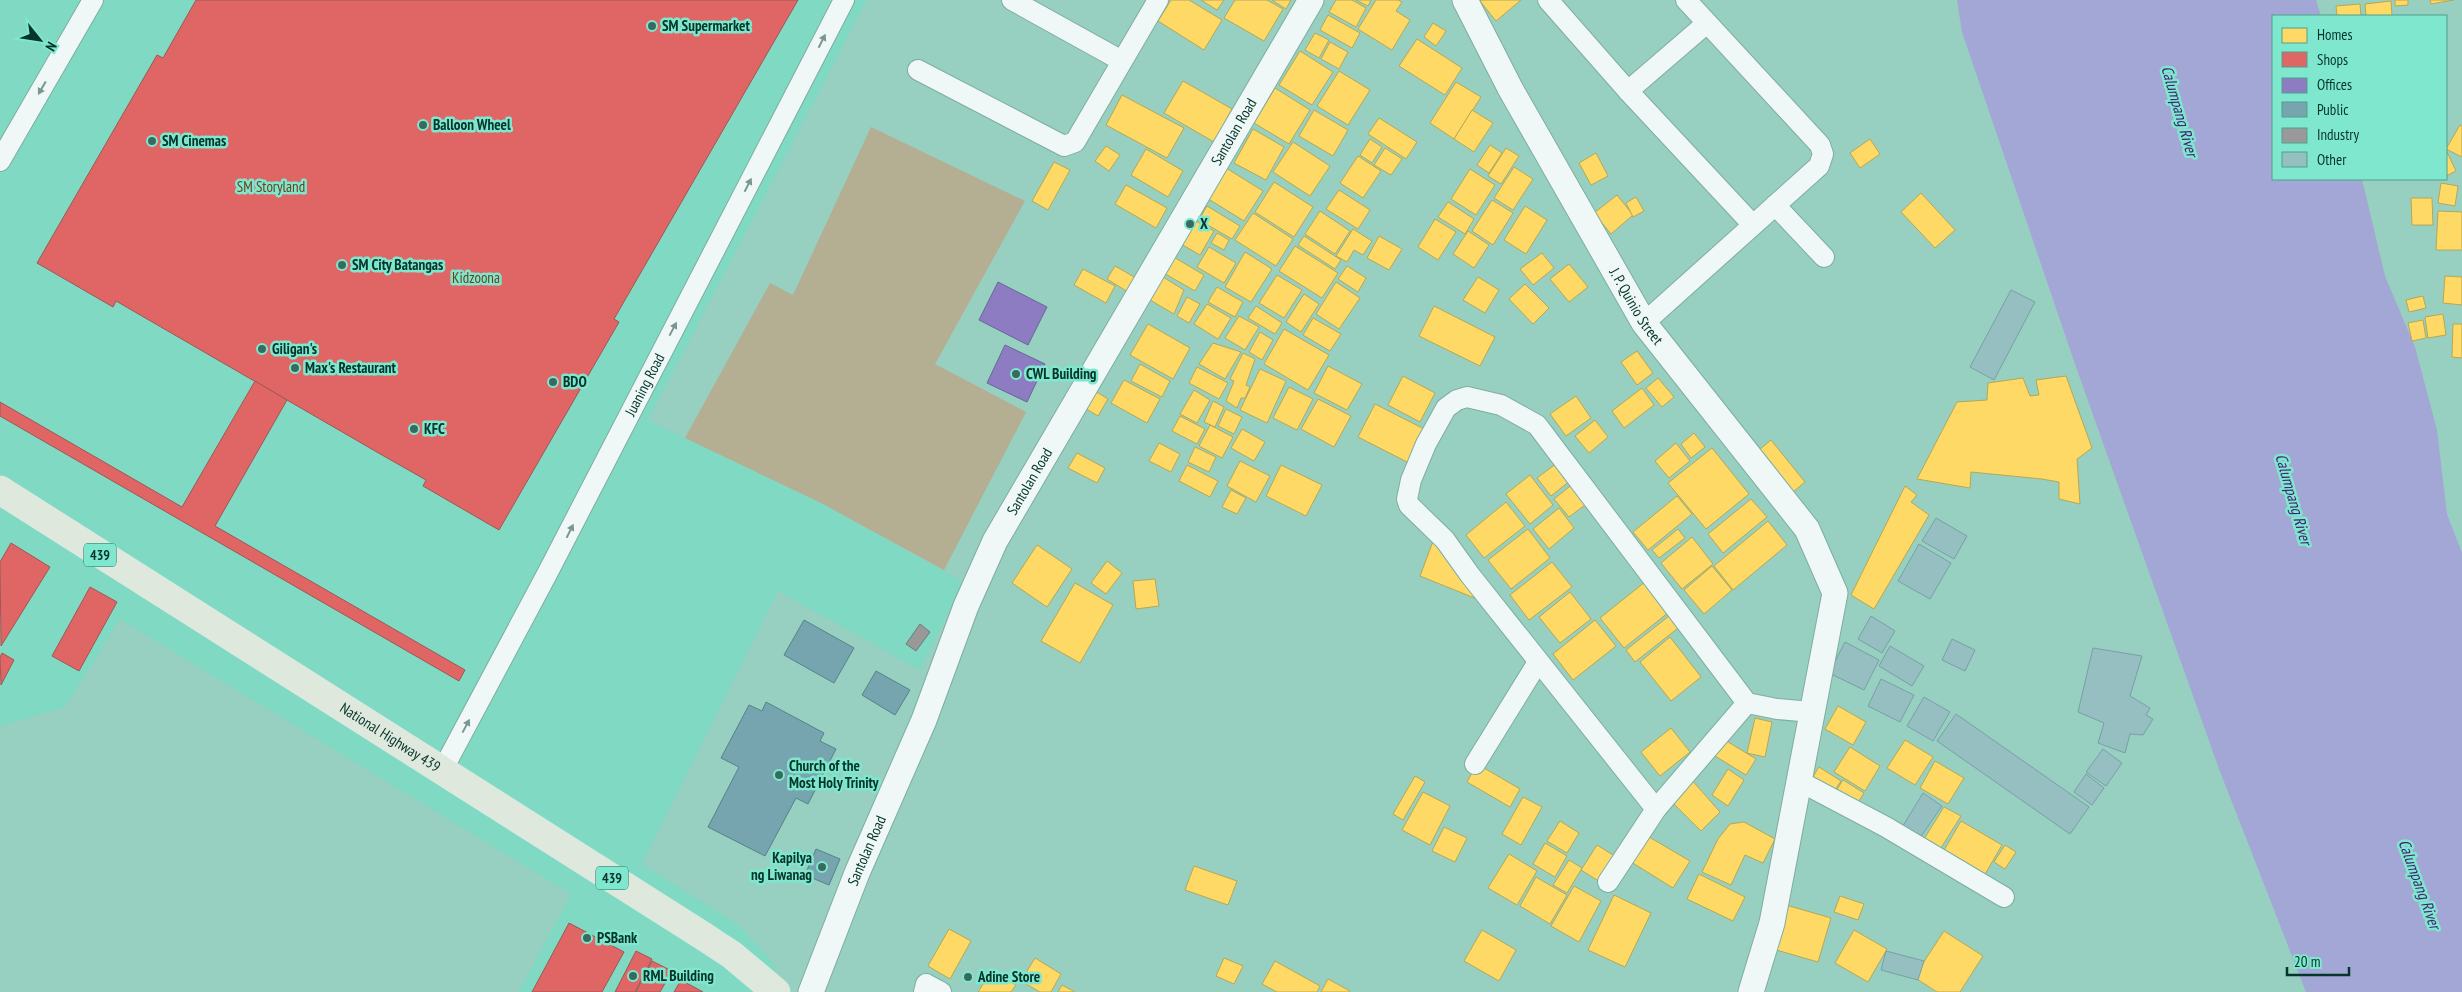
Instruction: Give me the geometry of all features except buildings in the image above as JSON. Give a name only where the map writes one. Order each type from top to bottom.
[{"type":"main road","name":"National Highway 439","points":[[0,490],[443,769],[732,955],[776,992]]},
{"type":"street","points":[[0,161],[93,0]]},
{"type":"street","name":"Juaning Road","points":[[443,769],[547,574],[844,0]]},
{"type":"street","points":[[1012,0],[1122,60]]},
{"type":"street","points":[[918,70],[1064,146],[1075,142],[1158,0]]},
{"type":"street","name":"Santolan Road","points":[[811,992],[857,873],[924,720],[966,606],[994,541],[1311,0]]},
{"type":"street","points":[[1548,0],[1628,91],[1753,225]]},
{"type":"street","points":[[1644,323],[1820,166],[1823,154],[1820,145],[1686,0]]},
{"type":"street","name":"J. P. Quinio Street","points":[[1469,2],[1511,90],[1644,323],[1807,529],[1835,593],[1812,712]]},
{"type":"street","points":[[1628,91],[1707,24]]},
{"type":"street","points":[[1776,205],[1824,256]]},
{"type":"street","points":[[1656,809],[1470,576],[1445,540],[1409,505],[1407,499],[1411,480],[1426,444],[1446,408],[1457,400],[1467,397],[1500,406],[1537,425],[1747,703],[1777,709],[1812,712],[1772,923],[1751,992]]},
{"type":"street","points":[[1476,764],[1538,662]]},
{"type":"street","points":[[1608,882],[1656,809],[1747,703]]},
{"type":"street","points":[[1799,781],[1886,827],[2004,897]]},
{"type":"street","points":[[924,992],[926,984],[941,992]]},
{"type":"shaded area","name":"SM City Batangas","points":[[0,0],[867,0],[648,420],[821,503],[963,582],[920,670],[778,591],[642,864],[740,926],[776,966],[763,992],[519,992],[571,894],[120,619],[65,707],[0,726]]},
{"type":"shaded area","points":[[871,127],[1025,201],[935,364],[1026,412],[944,570],[821,503],[685,438],[770,283],[793,295]]},
{"type":"water","name":"Calumpang River","points":[[1957,0],[2316,0],[2321,15],[2272,15],[2272,180],[2362,180],[2385,276],[2415,347],[2437,430],[2447,514],[2462,553],[2462,992],[2306,992],[2219,769],[2076,367],[1962,32]]},
{"type":"place","name":"SM Supermarket","points":[[652,26]]},
{"type":"place","name":"Balloon Wheel","points":[[423,125]]},
{"type":"place","name":"SM Cinemas","points":[[152,141]]},
{"type":"place","name":"X","points":[[1190,224]]},
{"type":"place","name":"SM City Batangas","points":[[342,265]]},
{"type":"place","name":"Giligan's","points":[[262,349]]},
{"type":"place","name":"Max's Restaurant","points":[[295,368]]},
{"type":"place","name":"CWL Building","points":[[1016,374]]},
{"type":"place","name":"BDO","points":[[553,382]]},
{"type":"place","name":"KFC","points":[[414,429]]},
{"type":"place","name":"Church of the Most Holy Trinity","points":[[779,775]]},
{"type":"place","name":"Kapilya ng Liwanag","points":[[822,867]]},
{"type":"place","name":"PSBank","points":[[587,938]]},
{"type":"place","name":"RML Building","points":[[633,976]]},
{"type":"place","name":"Adine Store","points":[[968,977]]},
{"type":"park label","name":"SM Storyland","points":[[271,187]]},
{"type":"park label","name":"Kidzoona","points":[[476,278]]}]
